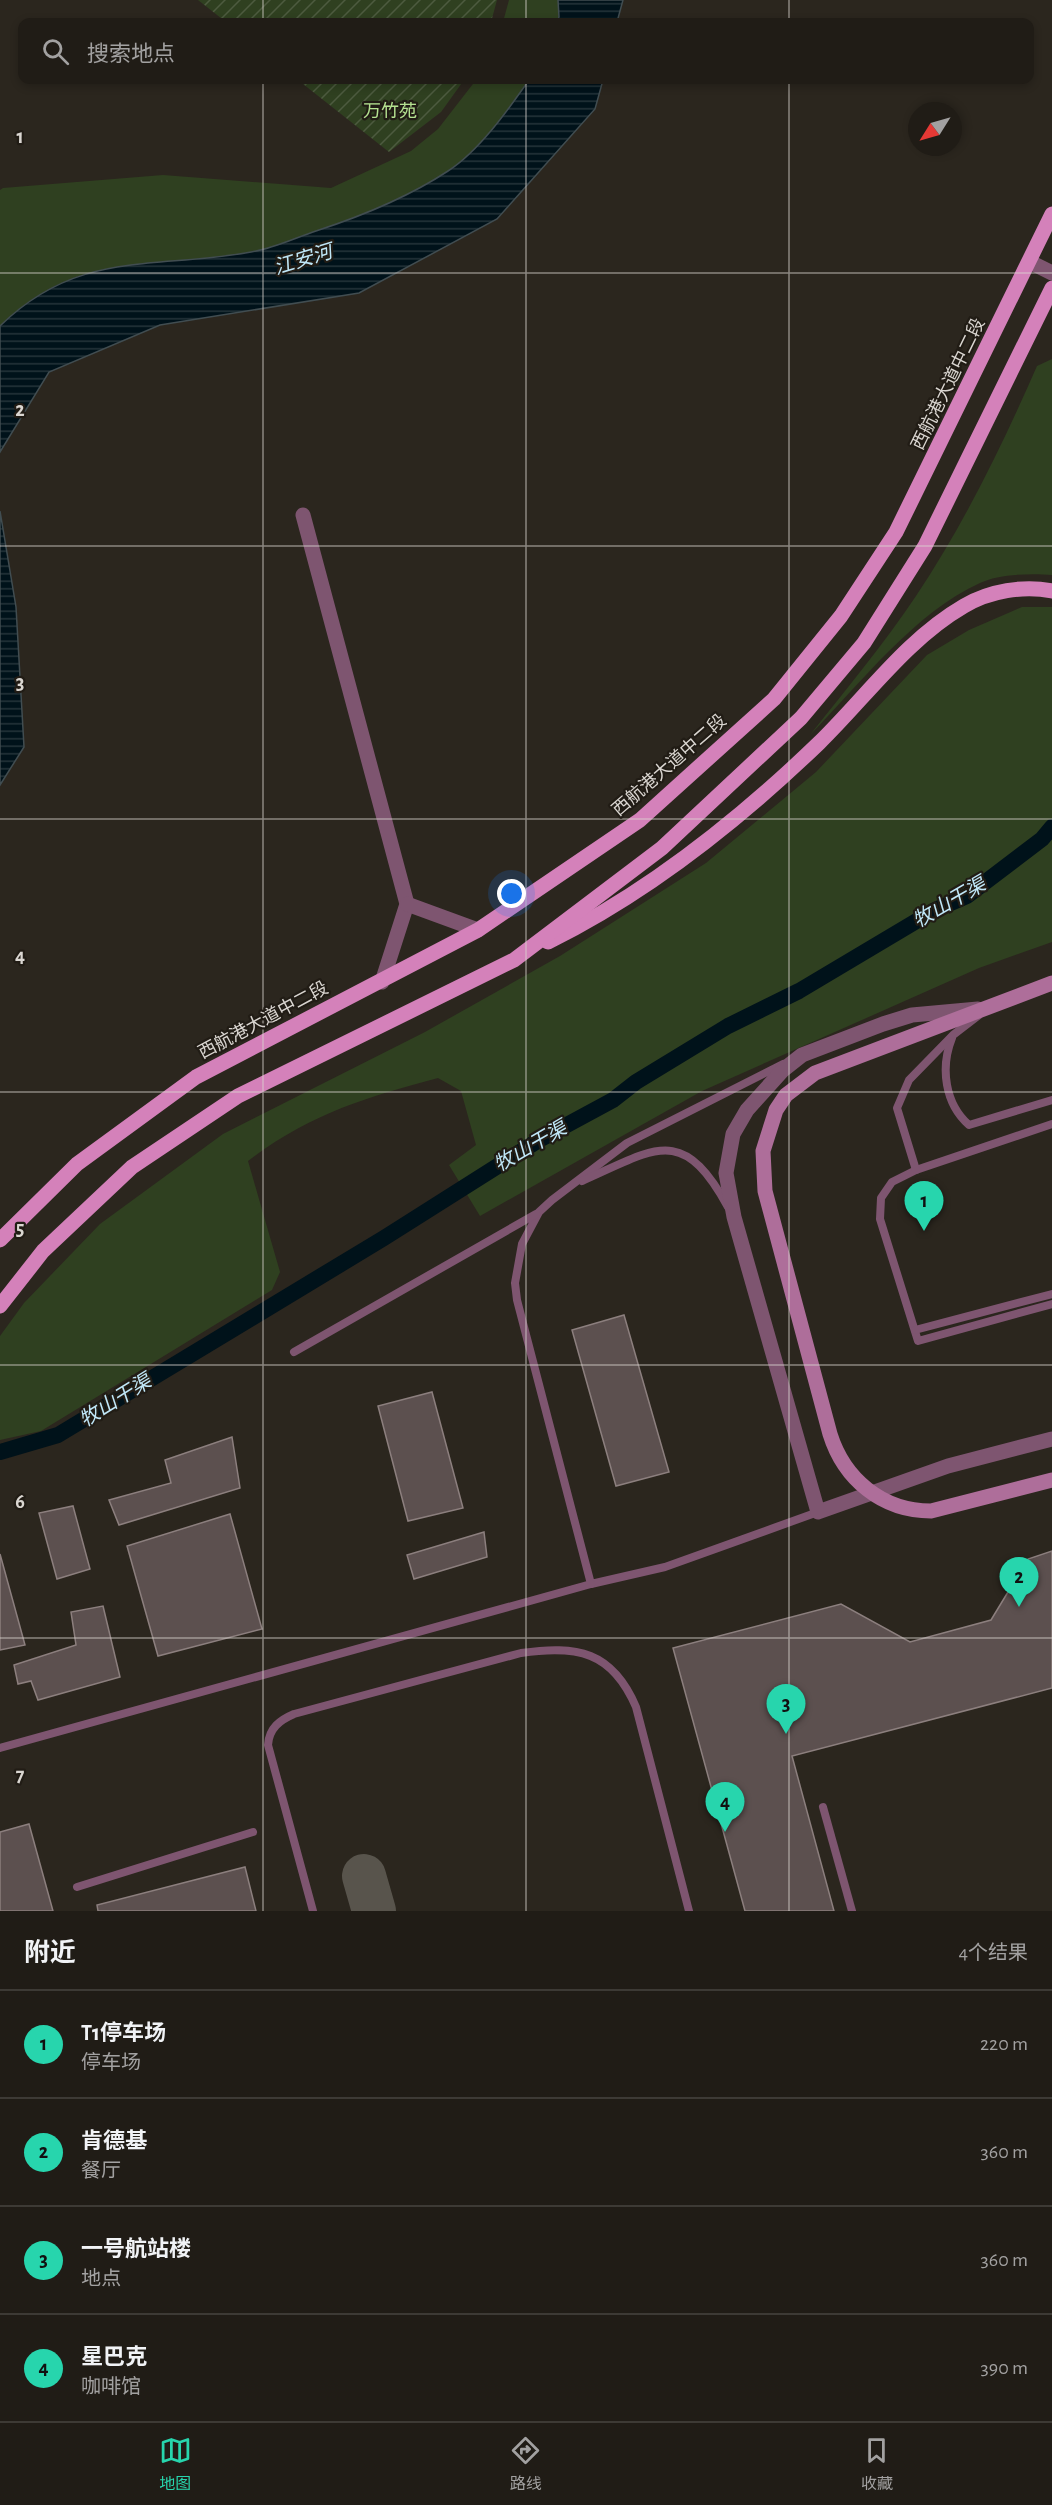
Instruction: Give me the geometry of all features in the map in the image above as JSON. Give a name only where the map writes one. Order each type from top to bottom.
[{"type":"main road","name":"西航港大道中二段","points":[[0,1240],[77,1164],[196,1077],[316,1012],[382,981],[478,930],[640,820],[774,699],[841,616],[896,532],[1052,214]]},
{"type":"main road","points":[[513,960],[662,848],[801,718],[864,643],[925,546],[1052,288]]},
{"type":"main road","points":[[0,1306],[43,1251],[132,1167],[238,1096],[591,921],[681,863],[818,744],[915,643],[965,605],[1005,590],[1038,588],[1052,591]]},
{"type":"main road","points":[[1011,998],[1052,975]]},
{"type":"main road","points":[[1052,983],[815,1073],[780,1102],[768,1130],[762,1162],[771,1216],[830,1434],[841,1462],[866,1489],[889,1503],[921,1511],[940,1510],[1052,1480]]},
{"type":"street","points":[[1030,262],[1052,273]]},
{"type":"street","points":[[303,515],[407,904],[382,981]]},
{"type":"street","points":[[407,904],[478,930]]},
{"type":"street","points":[[987,1007],[912,1015],[802,1055],[763,1090],[747,1110],[733,1134],[726,1173],[734,1217],[818,1512],[948,1467],[1052,1439]]},
{"type":"lane","points":[[916,1170],[897,1108],[909,1080],[953,1035],[987,1007]]},
{"type":"lane","points":[[953,1035],[945,1055],[951,1105],[969,1125],[1052,1100]]},
{"type":"lane","points":[[294,1352],[539,1212],[627,1143],[686,1111],[802,1055]]},
{"type":"lane","points":[[1052,1124],[916,1170],[892,1182],[881,1198],[880,1219],[918,1341],[1052,1304]]},
{"type":"lane","points":[[574,1185],[652,1151],[671,1150],[689,1156],[700,1164],[717,1187],[734,1217]]},
{"type":"lane","points":[[539,1212],[520,1254],[515,1283],[517,1300],[591,1584]]},
{"type":"lane","points":[[915,1330],[1052,1294]]},
{"type":"lane","points":[[0,1748],[591,1584],[665,1567],[818,1512]]},
{"type":"lane","points":[[313,1911],[268,1744],[269,1735],[276,1724],[294,1714],[521,1653],[549,1649],[571,1651],[604,1662],[627,1687],[636,1707],[689,1911]]},
{"type":"lane","points":[[823,1807],[852,1911]]},
{"type":"lane","points":[[77,1887],[253,1832]]},
{"type":"green space","points":[[198,0],[497,0],[492,18],[221,18]]},
{"type":"green space","points":[[509,0],[558,0],[559,18],[504,18]]},
{"type":"green space","name":"万竹苑","points":[[303,84],[461,84],[441,112],[389,152]]},
{"type":"green space","points":[[473,84],[526,84],[492,129],[460,163],[417,190],[384,206],[259,251],[149,263],[88,273],[59,284],[29,301],[0,326],[0,190],[3,188],[163,175],[331,188],[411,151],[438,129]]},
{"type":"green space","points":[[1052,359],[1052,575],[1005,576],[987,580],[956,596],[911,630],[810,735],[878,649],[934,569],[981,484],[1037,366]]},
{"type":"green space","points":[[1022,607],[1052,607],[1052,942],[979,968],[702,1091],[480,1216],[449,1165],[476,1145],[461,1091],[438,1078],[338,1109],[293,1131],[248,1161],[280,1272],[272,1290],[41,1431],[0,1440],[0,1336],[24,1303],[100,1224],[223,1134],[425,1032],[560,956],[706,863],[816,772],[927,655],[969,630]]},
{"type":"water","points":[[558,0],[623,0],[618,18],[559,17]]},
{"type":"water","name":"江安河","points":[[526,84],[602,84],[595,109],[497,219],[359,293],[160,325],[49,372],[0,452],[0,326],[29,301],[59,284],[88,273],[149,263],[259,251],[384,206],[417,190],[460,163],[512,104]]},
{"type":"water","points":[[0,511],[16,607],[24,747],[0,785]]},
{"type":"building","points":[[624,1315],[669,1472],[616,1486],[572,1330]]},
{"type":"building","points":[[432,1392],[463,1508],[408,1521],[378,1406]]},
{"type":"building","points":[[232,1437],[240,1488],[119,1525],[109,1500],[171,1483],[165,1460]]},
{"type":"building","points":[[73,1506],[90,1569],[57,1579],[39,1513]]},
{"type":"building","points":[[230,1514],[262,1629],[158,1656],[127,1546]]},
{"type":"building","points":[[484,1532],[487,1557],[414,1579],[407,1555]]},
{"type":"building","points":[[1052,1551],[1052,1688],[792,1756],[834,1911],[745,1911],[673,1648],[841,1604],[910,1642],[991,1620],[1028,1559]]},
{"type":"building","points":[[0,1554],[25,1645],[0,1650]]},
{"type":"building","points":[[103,1606],[120,1677],[38,1700],[31,1681],[18,1684],[14,1665],[76,1645],[71,1612]]},
{"type":"building","points":[[29,1824],[53,1911],[0,1911],[0,1832]]},
{"type":"building","points":[[245,1867],[256,1911],[98,1911],[97,1905]]},
{"type":"waterway","name":"牧山干渠","points":[[0,1452],[58,1435],[384,1238],[539,1140],[613,1100],[636,1082],[728,1026],[799,991],[935,910],[967,896],[1042,839],[1052,827]]},
{"type":"taxiway","points":[[364,1876],[374,1911]]},
{"type":"place","name":"T1停车场","points":[[924,1231]]},
{"type":"place","name":"肯德基","points":[[1019,1607]]},
{"type":"place","name":"一号航站楼","points":[[786,1734]]},
{"type":"place","name":"星巴克","points":[[725,1832]]}]
